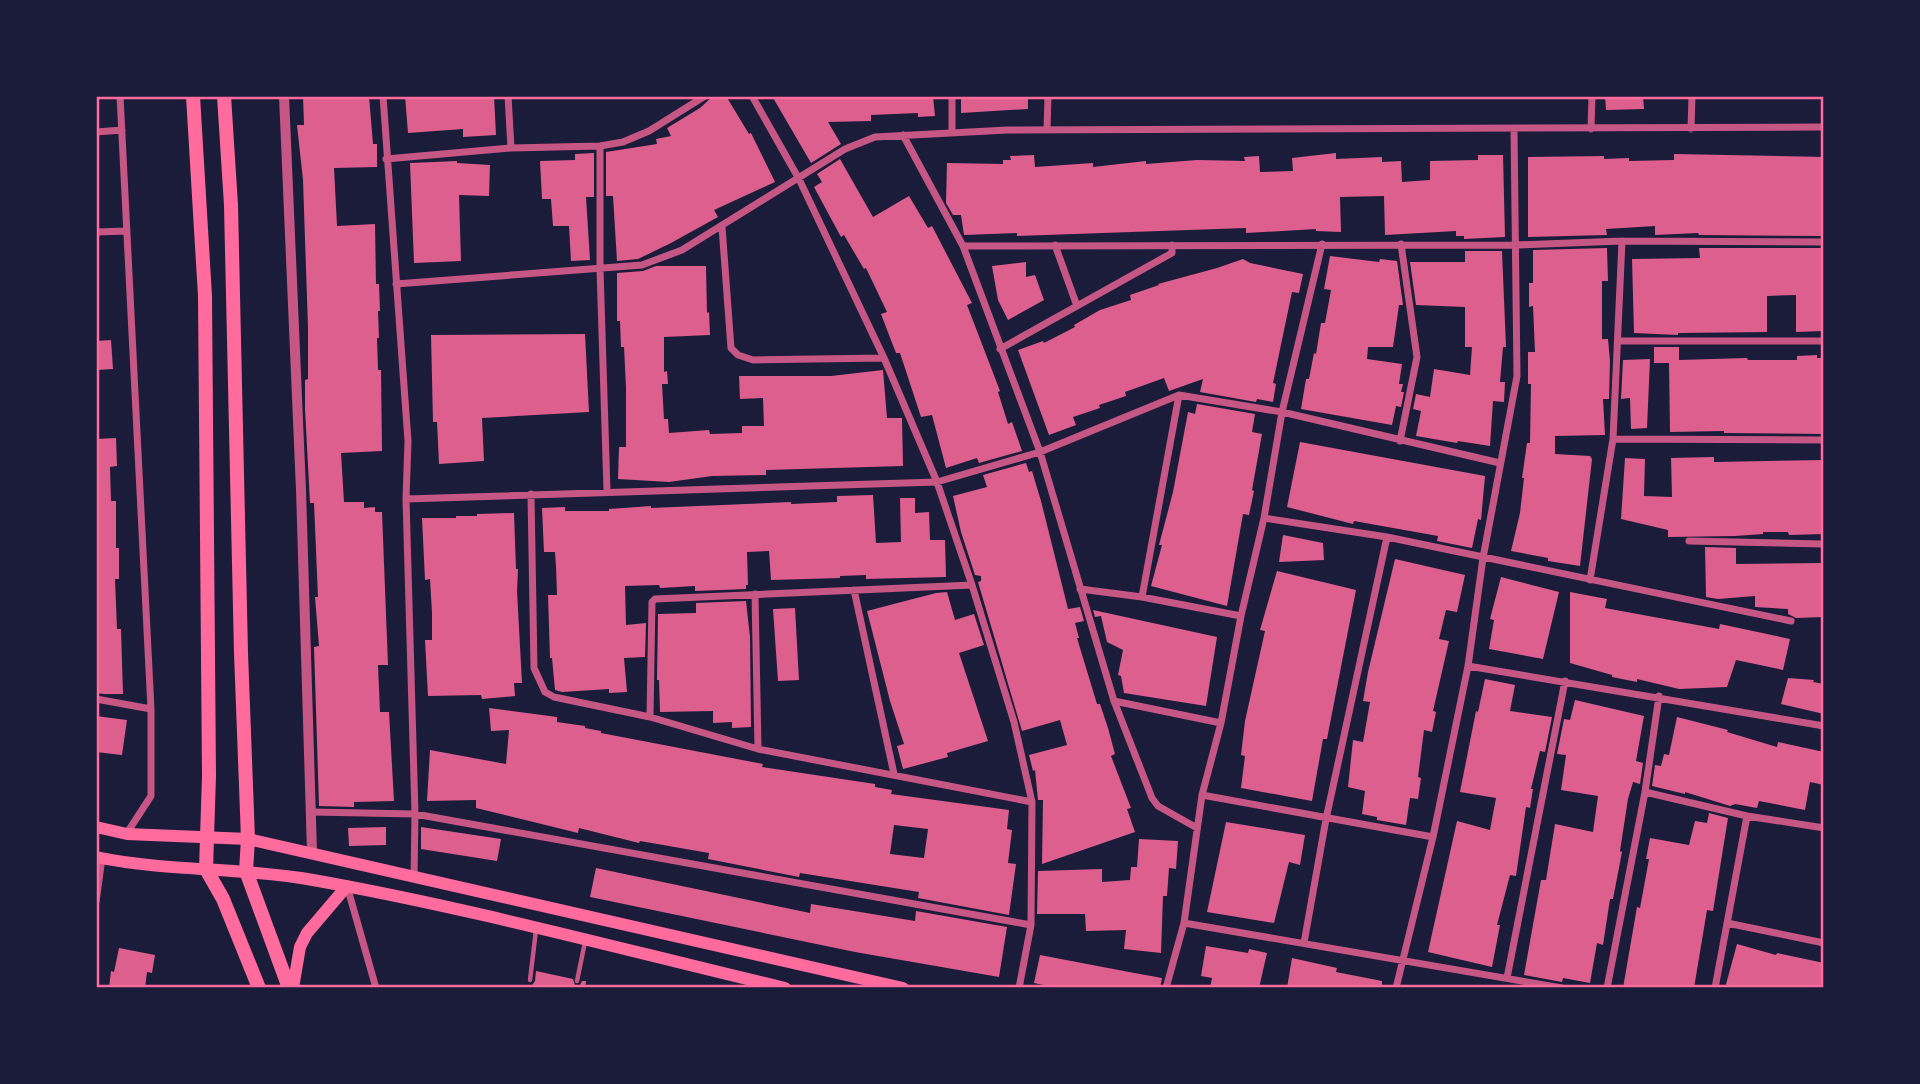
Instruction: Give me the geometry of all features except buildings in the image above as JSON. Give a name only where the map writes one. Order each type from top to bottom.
[{"type":"highway","points":[[193,96],[205,296],[209,836],[206,869],[223,899],[259,988]]},
{"type":"highway","points":[[224,96],[232,205],[246,871],[291,988]]},
{"type":"main road","points":[[96,827],[127,834],[247,839],[903,988]]},
{"type":"main road","points":[[99,858],[175,869],[246,871],[347,886],[785,988]]},
{"type":"main road","points":[[291,988],[300,947],[307,933],[347,886]]},
{"type":"street","points":[[120,96],[152,709],[151,796],[127,834]]},
{"type":"street","points":[[284,96],[312,852]]},
{"type":"street","points":[[383,96],[408,441],[406,499],[415,814],[414,878]]},
{"type":"street","points":[[509,96],[511,148]]},
{"type":"street","points":[[386,159],[511,148],[600,146],[623,142],[649,131],[705,96]]},
{"type":"street","points":[[752,96],[799,179],[884,358],[937,482],[1014,722],[1032,802],[1031,925],[1019,988]]},
{"type":"street","points":[[952,96],[952,133]]},
{"type":"street","points":[[1046,130],[1048,96]]},
{"type":"street","points":[[1591,129],[1592,96]]},
{"type":"street","points":[[1691,129],[1692,96]]},
{"type":"street","points":[[396,284],[642,265],[682,250],[855,145],[875,137],[1046,130],[1824,127]]},
{"type":"street","points":[[1396,988],[1433,837],[1468,666],[1483,558],[1517,376],[1514,129]]},
{"type":"street","points":[[96,132],[122,130]]},
{"type":"street","points":[[903,135],[963,246],[1040,452],[1114,701],[1152,798],[1158,806],[1197,828]]},
{"type":"street","points":[[600,146],[600,269],[607,491]]},
{"type":"street","points":[[722,227],[731,348],[735,354],[753,360],[884,358]]},
{"type":"street","points":[[96,232],[127,231]]},
{"type":"street","points":[[1590,580],[1613,439],[1622,241]]},
{"type":"street","points":[[963,246],[1322,243],[1516,245],[1622,241],[1824,243]]},
{"type":"street","points":[[1166,988],[1184,923],[1202,795],[1221,723],[1241,616],[1264,518],[1282,412],[1322,243]]},
{"type":"street","points":[[1000,349],[1172,253],[1172,244]]},
{"type":"street","points":[[1400,441],[1417,357],[1401,244]]},
{"type":"street","points":[[1055,245],[1077,306]]},
{"type":"street","points":[[1618,341],[1824,341]]},
{"type":"street","points":[[406,499],[937,482],[1040,452],[1179,396],[1282,412],[1500,463]]},
{"type":"street","points":[[1142,597],[1179,396]]},
{"type":"street","points":[[1613,439],[1824,440]]},
{"type":"street","points":[[531,494],[534,668],[545,692],[554,697],[650,717],[758,749],[1032,802]]},
{"type":"street","points":[[1264,518],[1387,537],[1791,621]]},
{"type":"street","points":[[1304,943],[1326,819],[1387,537]]},
{"type":"street","points":[[1689,541],[1824,544]]},
{"type":"street","points":[[650,717],[652,602],[665,598],[972,585]]},
{"type":"street","points":[[1080,589],[1142,597],[1241,616]]},
{"type":"street","points":[[854,590],[894,774]]},
{"type":"street","points":[[755,594],[758,749]]},
{"type":"street","points":[[1468,666],[1824,726]]},
{"type":"street","points":[[1507,978],[1565,681]]},
{"type":"street","points":[[1607,988],[1645,792],[1658,696]]},
{"type":"street","points":[[96,699],[152,709]]},
{"type":"street","points":[[1114,701],[1221,723]]},
{"type":"street","points":[[1645,792],[1747,816],[1824,828]]},
{"type":"street","points":[[1202,795],[1433,837]]},
{"type":"street","points":[[312,812],[415,814],[1031,925]]},
{"type":"street","points":[[1715,988],[1747,816]]},
{"type":"street","points":[[96,902],[99,858]]},
{"type":"street","points":[[347,886],[376,988]]},
{"type":"street","points":[[1184,923],[1562,988]]},
{"type":"street","points":[[1727,923],[1824,943]]},
{"type":"lane","points":[[530,981],[536,929]]},
{"type":"lane","points":[[578,981],[586,941]]}]
